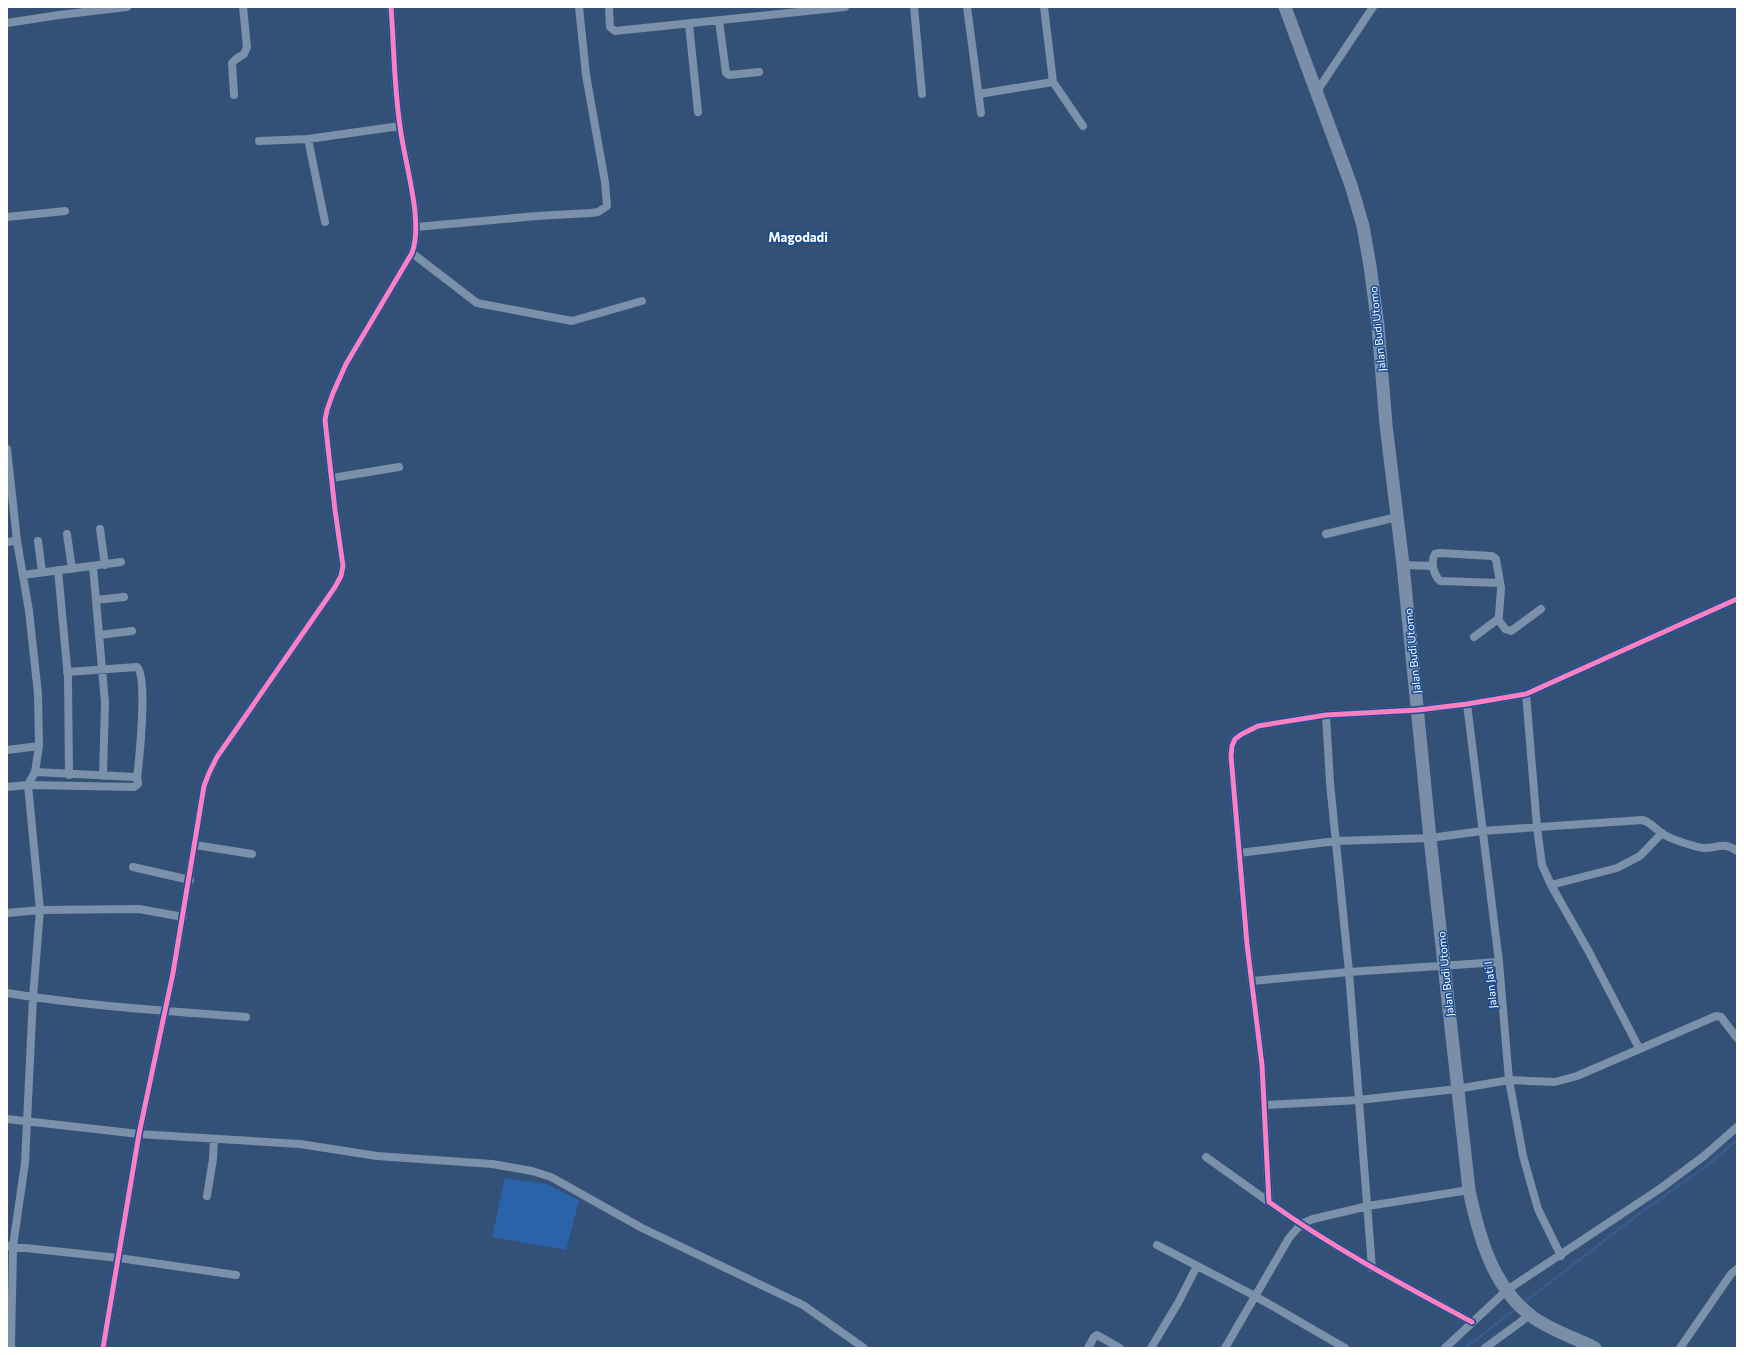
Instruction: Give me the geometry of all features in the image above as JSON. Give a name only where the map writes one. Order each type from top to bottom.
[{"type":"main road","name":"Jalan Budi Utomo","points":[[1285,7],[1351,185],[1363,226],[1370,266],[1378,326],[1386,425],[1403,565],[1430,838],[1469,1190],[1480,1240],[1487,1257],[1509,1293],[1527,1312],[1554,1330],[1588,1346]]},
{"type":"street","points":[[7,23],[127,7]]},
{"type":"street","points":[[234,95],[232,63],[244,54],[248,47],[243,7]]},
{"type":"street","points":[[103,1348],[140,1134],[166,1011],[190,880],[204,786],[208,773],[217,757],[335,587],[341,576],[343,566],[325,420],[327,410],[346,364],[412,253],[416,236],[416,227],[400,126],[391,7]]},
{"type":"street","points":[[416,227],[537,216],[591,214],[598,212],[607,206],[605,182],[586,74],[579,7]]},
{"type":"street","points":[[609,7],[610,27],[615,31],[719,21],[798,9],[845,7]]},
{"type":"street","points":[[914,7],[922,94]]},
{"type":"street","points":[[967,7],[981,113]]},
{"type":"street","points":[[1044,7],[1053,82],[1083,126]]},
{"type":"street","points":[[1317,91],[1373,7]]},
{"type":"street","points":[[719,21],[726,73],[729,76],[759,72]]},
{"type":"street","points":[[689,24],[698,112]]},
{"type":"street","points":[[979,94],[1053,82]]},
{"type":"street","points":[[259,141],[308,139],[400,126]]},
{"type":"street","points":[[308,139],[325,222]]},
{"type":"street","points":[[7,217],[65,211]]},
{"type":"street","points":[[412,253],[477,303],[572,321],[642,301]]},
{"type":"street","points":[[7,449],[17,541],[29,612],[38,694],[39,746],[35,772],[28,785],[40,910],[33,997],[25,1163],[10,1246],[11,1348]]},
{"type":"street","points":[[332,478],[399,467]]},
{"type":"street","points":[[1326,534],[1397,517]]},
{"type":"street","points":[[100,529],[105,565]]},
{"type":"street","points":[[67,534],[72,569]]},
{"type":"street","points":[[7,542],[17,541]]},
{"type":"street","points":[[38,541],[42,572]]},
{"type":"street","points":[[1474,637],[1498,618],[1500,613],[1500,583],[1496,559],[1492,556],[1440,553],[1435,554],[1433,557],[1433,566],[1437,577],[1440,580],[1500,583]]},
{"type":"street","points":[[23,575],[121,562]]},
{"type":"street","points":[[1403,565],[1433,566]]},
{"type":"street","points":[[93,566],[105,703],[103,776]]},
{"type":"street","points":[[58,570],[67,672],[69,775]]},
{"type":"street","points":[[96,600],[124,597]]},
{"type":"street","points":[[1269,1202],[1262,1065],[1239,853],[1231,756],[1232,746],[1235,739],[1258,726],[1326,715],[1418,710],[1467,704],[1526,694],[1737,599]]},
{"type":"street","points":[[1498,618],[1505,629],[1511,631],[1541,609]]},
{"type":"street","points":[[99,635],[132,631]]},
{"type":"street","points":[[7,786],[134,787],[138,784],[137,778],[143,701],[141,671],[137,666],[67,672]]},
{"type":"street","points":[[1526,694],[1537,826],[1542,865],[1551,885],[1589,952],[1639,1048]]},
{"type":"street","name":"Jalan Jati I","points":[[1467,704],[1499,962],[1509,1080],[1523,1156],[1536,1202],[1561,1256]]},
{"type":"street","points":[[1326,715],[1330,783],[1349,972],[1372,1268]]},
{"type":"street","points":[[7,750],[39,746]]},
{"type":"street","points":[[35,772],[137,778]]},
{"type":"street","points":[[1239,853],[1336,841],[1430,838],[1537,826],[1642,820],[1649,822],[1662,833],[1698,847],[1708,848],[1726,845],[1737,851]]},
{"type":"street","points":[[1551,885],[1617,868],[1640,856],[1662,833]]},
{"type":"street","points":[[195,844],[252,854]]},
{"type":"street","points":[[133,867],[190,880]]},
{"type":"street","points":[[7,913],[40,910],[139,909],[183,917]]},
{"type":"street","points":[[1252,981],[1349,972],[1499,962]]},
{"type":"street","points":[[7,993],[166,1011],[246,1017]]},
{"type":"street","points":[[1264,1106],[1358,1100],[1458,1089],[1509,1080],[1541,1083],[1567,1080],[1716,1016],[1721,1017],[1737,1038]]},
{"type":"street","points":[[7,1119],[140,1134],[300,1144],[377,1156],[492,1164],[551,1176],[642,1228],[802,1305],[864,1348]]},
{"type":"street","points":[[1445,1348],[1472,1322],[1509,1293],[1661,1188],[1704,1156],[1737,1127]]},
{"type":"street","points":[[207,1196],[213,1159],[214,1139]]},
{"type":"street","points":[[1206,1158],[1301,1224],[1372,1268],[1472,1322]]},
{"type":"street","points":[[1225,1348],[1292,1233],[1301,1224],[1313,1219],[1368,1206],[1469,1190]]},
{"type":"street","points":[[1157,1245],[1255,1296],[1345,1348]]},
{"type":"street","points":[[10,1246],[119,1258],[236,1275]]},
{"type":"street","points":[[1151,1348],[1178,1303],[1197,1266]]},
{"type":"street","points":[[1680,1348],[1731,1274],[1737,1269]]},
{"type":"street","points":[[1485,1348],[1527,1312]]},
{"type":"street","points":[[1088,1348],[1096,1335],[1120,1348]]},
{"type":"shaded area","points":[[505,1178],[546,1184],[579,1200],[566,1250],[492,1237]]},
{"type":"waterway","points":[[1522,1304],[1644,1210],[1708,1165],[1737,1140]]},
{"type":"waterway","points":[[1465,1348],[1517,1308]]},
{"type":"cycle path","points":[[103,1348],[139,1134],[173,973],[204,786],[217,757],[335,587],[341,576],[343,566],[325,420],[327,410],[346,364],[412,253],[415,240],[415,208],[398,111],[391,7]]},
{"type":"cycle path","points":[[1472,1322],[1394,1280],[1343,1250],[1293,1219],[1269,1202],[1262,1065],[1247,944],[1231,756],[1232,746],[1235,739],[1258,726],[1326,715],[1418,710],[1467,704],[1526,694],[1737,599]]},
{"type":"district","name":"Magodadi","points":[[798,237]]}]
